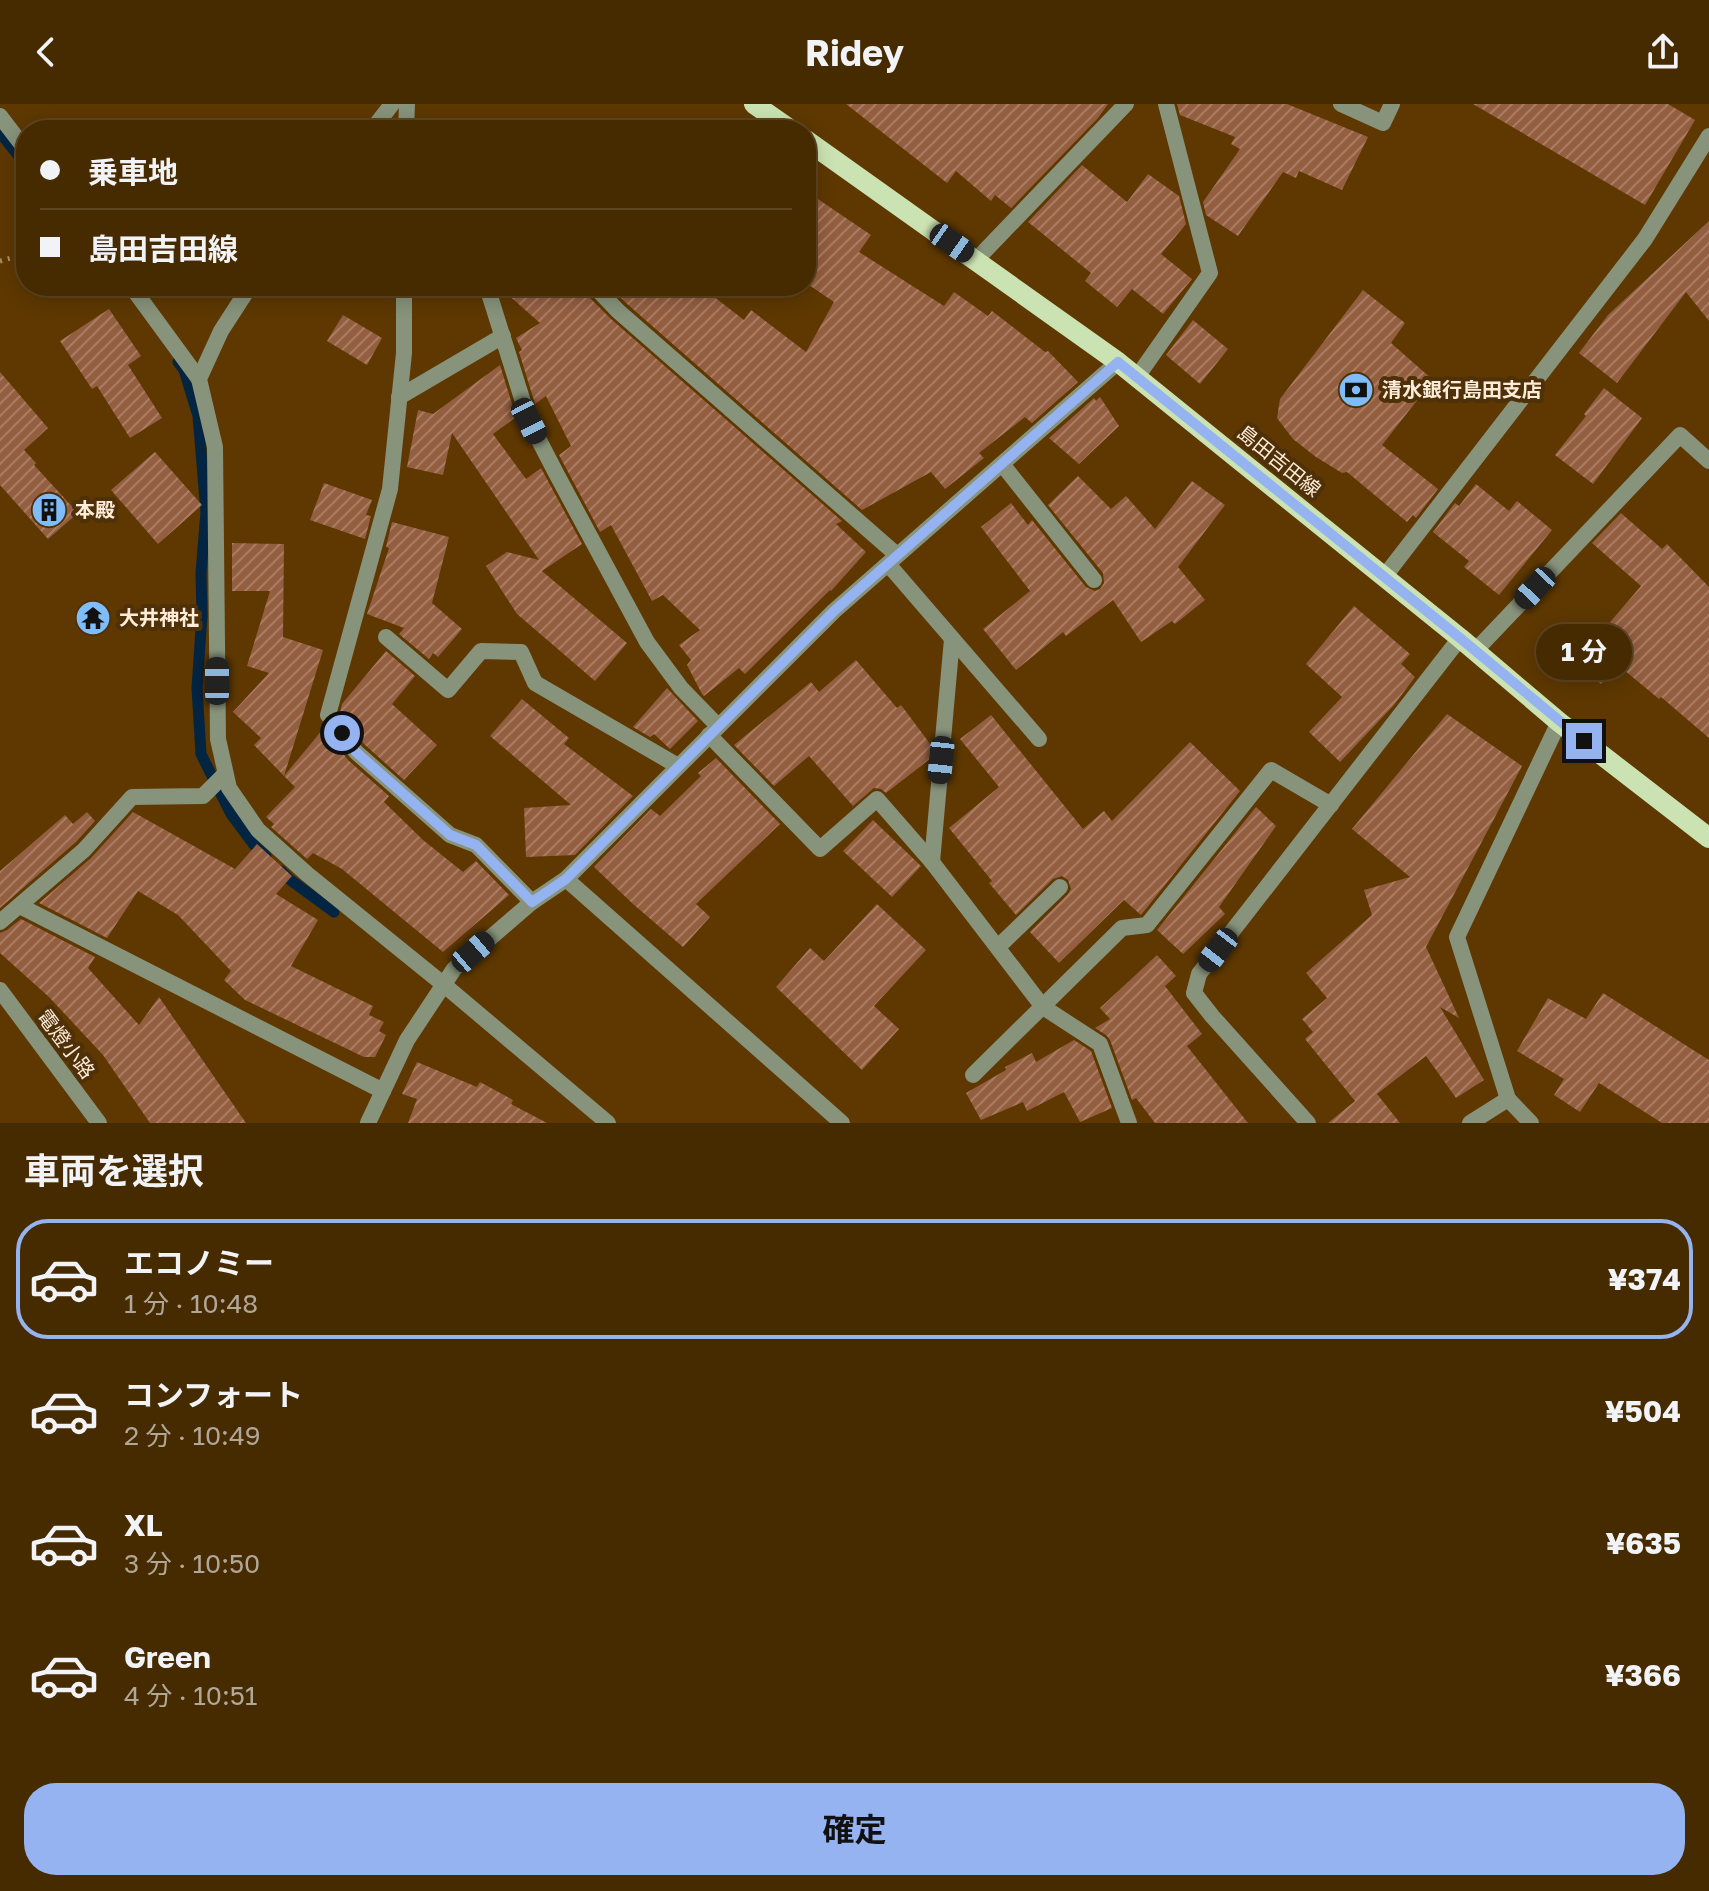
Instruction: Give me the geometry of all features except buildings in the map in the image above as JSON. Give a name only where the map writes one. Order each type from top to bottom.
[{"type":"main road","points":[[754,104],[777,120]]},
{"type":"main road","name":"島田吉田線","points":[[816,147],[1118,362],[1559,722],[1709,838]]},
{"type":"street","points":[[380,120],[392,104]]},
{"type":"street","points":[[976,260],[1126,104]]},
{"type":"street","points":[[1137,377],[1210,273],[1166,104]]},
{"type":"street","points":[[1341,104],[1383,123],[1392,104]]},
{"type":"street","points":[[0,116],[16,137]]},
{"type":"street","points":[[1384,577],[1645,239],[1709,136]]},
{"type":"street","points":[[138,296],[199,379],[215,447],[218,739],[229,788],[258,830],[307,874],[608,1123]]},
{"type":"street","points":[[199,379],[221,331],[244,296]]},
{"type":"street","points":[[404,296],[404,353],[390,489],[328,715],[356,752],[450,835],[476,845],[532,902]]},
{"type":"street","points":[[490,296],[529,421],[647,642],[681,688],[714,730],[820,849],[877,799],[932,862],[1043,1007],[1100,1044],[1129,1123]]},
{"type":"street","points":[[604,296],[892,560],[952,639],[1039,739]]},
{"type":"street","points":[[399,397],[503,336]]},
{"type":"street","points":[[368,1123],[407,1040],[454,969],[532,902],[566,879],[834,611],[1118,362]]},
{"type":"street","points":[[1308,1123],[1194,993],[1199,974],[1331,805],[1467,644],[1680,435],[1709,461]]},
{"type":"street","points":[[1002,464],[1094,580]]},
{"type":"street","points":[[386,637],[448,690],[481,651],[521,652],[535,683],[678,766]]},
{"type":"street","points":[[932,862],[952,639]]},
{"type":"street","points":[[1531,1123],[1508,1099],[1457,937],[1559,722]]},
{"type":"street","points":[[973,1075],[1122,928],[1147,925],[1271,770],[1331,805]]},
{"type":"street","points":[[0,922],[84,850],[132,797],[203,796],[223,776]]},
{"type":"street","points":[[566,879],[842,1123]]},
{"type":"street","points":[[998,947],[1060,887]]},
{"type":"street","points":[[20,906],[383,1091]]},
{"type":"street","name":"電燈小路","points":[[0,990],[99,1123]]},
{"type":"street","points":[[1470,1123],[1508,1099]]},
{"type":"waterway","points":[[1,134],[16,153]]},
{"type":"waterway","points":[[178,362],[184,370],[198,416],[206,512],[197,688],[201,754],[231,814],[266,856]]},
{"type":"waterway","points":[[281,871],[334,912]]},
{"type":"place","name":"清水銀行島田支店","points":[[1356,390]]},
{"type":"place","name":"本殿","points":[[49,510]]},
{"type":"place","name":"大井神社","points":[[93,618]]},
{"type":"route","points":[[342,733],[356,752],[450,835],[476,845],[532,902],[566,879],[834,611],[1118,362],[1584,741]]}]
